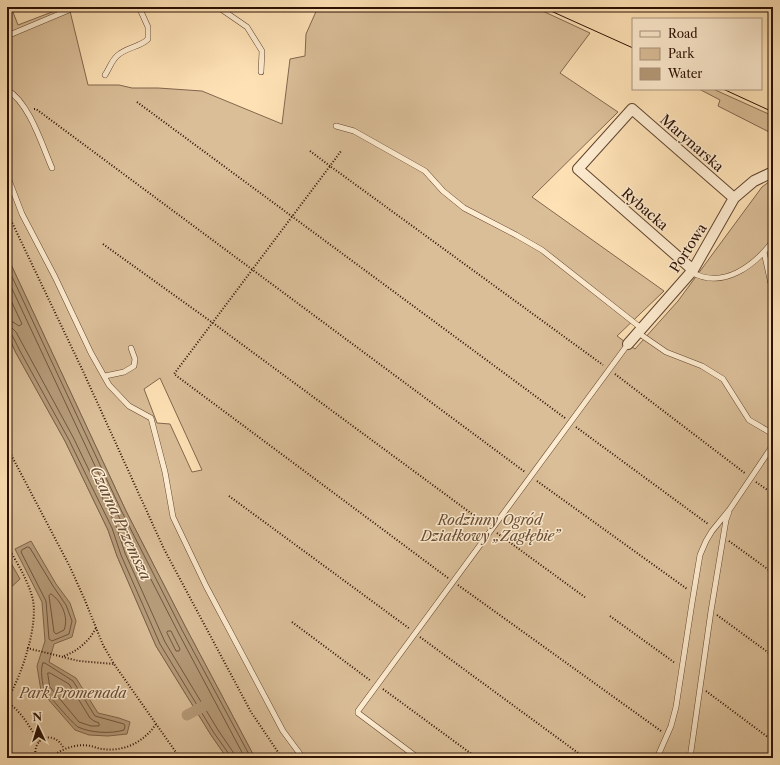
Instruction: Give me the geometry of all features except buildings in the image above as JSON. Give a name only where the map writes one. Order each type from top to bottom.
[{"type":"street","name":"Rybacka","points":[[632,109],[578,168],[692,271]]},
{"type":"street","name":"Marynarska","points":[[632,109],[734,198]]},
{"type":"street","name":"Portowa","points":[[628,344],[692,271],[734,198],[754,181],[773,172]]},
{"type":"lane","points":[[7,36],[76,7]]},
{"type":"lane","points":[[105,75],[116,56],[130,47],[145,43],[148,39],[148,27],[139,7]]},
{"type":"lane","points":[[218,7],[247,28],[262,51],[261,72]]},
{"type":"lane","points":[[7,90],[22,104],[27,111],[52,168]]},
{"type":"lane","points":[[336,126],[354,131],[425,171],[443,191],[464,208],[542,250],[666,352],[702,366],[723,378],[749,420],[773,434]]},
{"type":"lane","points":[[7,175],[22,214],[55,277],[91,353],[109,385],[129,406],[151,418],[165,472],[173,517],[206,586],[283,731],[303,758]]},
{"type":"lane","points":[[692,271],[698,276],[708,279],[726,277],[742,271],[755,261],[773,241]]},
{"type":"lane","points":[[764,252],[773,293]]},
{"type":"lane","points":[[418,758],[358,714],[358,711],[628,344]]},
{"type":"lane","points":[[105,376],[119,374],[134,366],[135,359],[131,348]]},
{"type":"lane","points":[[657,758],[671,726],[676,707],[700,555],[706,541],[730,509],[773,445]]},
{"type":"lane","points":[[690,758],[711,611],[723,537],[730,509]]},
{"type":"path","points":[[770,7],[773,10]]},
{"type":"path","points":[[137,102],[714,529]]},
{"type":"path","points":[[27,111],[36,109],[531,476],[693,594]]},
{"type":"path","points":[[310,151],[610,370],[773,494]]},
{"type":"path","points":[[341,151],[174,374],[453,581],[667,735]]},
{"type":"path","points":[[7,212],[82,369],[164,549],[248,706],[282,758]]},
{"type":"path","points":[[103,244],[213,323],[586,598]]},
{"type":"path","points":[[7,447],[69,565],[103,645],[114,664],[180,758]]},
{"type":"path","points":[[229,496],[585,758]]},
{"type":"path","points":[[723,537],[773,573]]},
{"type":"path","points":[[7,546],[18,564],[32,596],[35,609],[28,648],[16,683],[7,701],[21,713],[39,742]]},
{"type":"path","points":[[711,611],[773,656]]},
{"type":"path","points":[[610,616],[682,668]]},
{"type":"path","points":[[292,622],[477,758]]},
{"type":"path","points":[[63,657],[81,647],[96,628]]},
{"type":"path","points":[[28,648],[79,662],[114,664]]},
{"type":"path","points":[[700,687],[773,741]]},
{"type":"path","points":[[50,758],[64,749],[80,745],[102,749],[129,747],[145,738],[156,724]]},
{"type":"path","points":[[7,757],[21,758],[35,756],[35,748],[39,742],[44,738],[50,737],[57,739],[62,744],[64,749]]},
{"type":"green space","name":"Rodzinny Ogród Działkowy „Zagłębie”","points":[[7,7],[11,7],[18,25],[65,7],[69,7],[88,85],[119,85],[132,88],[202,91],[282,124],[290,59],[305,56],[306,34],[318,7],[534,7],[590,33],[560,73],[618,112],[532,197],[664,291],[617,336],[635,349],[678,301],[762,187],[770,181],[773,181],[773,758],[255,758],[126,511],[7,256]],"holes":[[[160,378],[202,470],[192,472],[170,424],[157,423],[144,389]]]},
{"type":"green space","points":[[701,90],[715,90],[773,116],[773,134],[718,106],[720,100]]},
{"type":"green space","name":"Park Promenada","points":[[7,333],[16,353],[65,441],[108,530],[117,556],[156,646],[227,758],[7,758]]},
{"type":"water","name":"Czarna Przemsza","points":[[7,256],[126,511],[255,758],[227,758],[156,646],[117,556],[108,530],[65,441],[16,353],[7,333]]},
{"type":"water","points":[[31,541],[56,584],[70,603],[76,621],[72,637],[54,644],[49,662],[76,678],[98,713],[130,722],[127,734],[108,736],[89,735],[75,730],[41,691],[37,666],[45,641],[42,602],[15,549]]},
{"type":"water","points":[[7,556],[20,579],[7,591]]},
{"type":"waterway","points":[[187,715],[206,705]]},
{"type":"tram line","points":[[542,7],[632,48]]},
{"type":"tram line","points":[[725,90],[773,112]]}]
